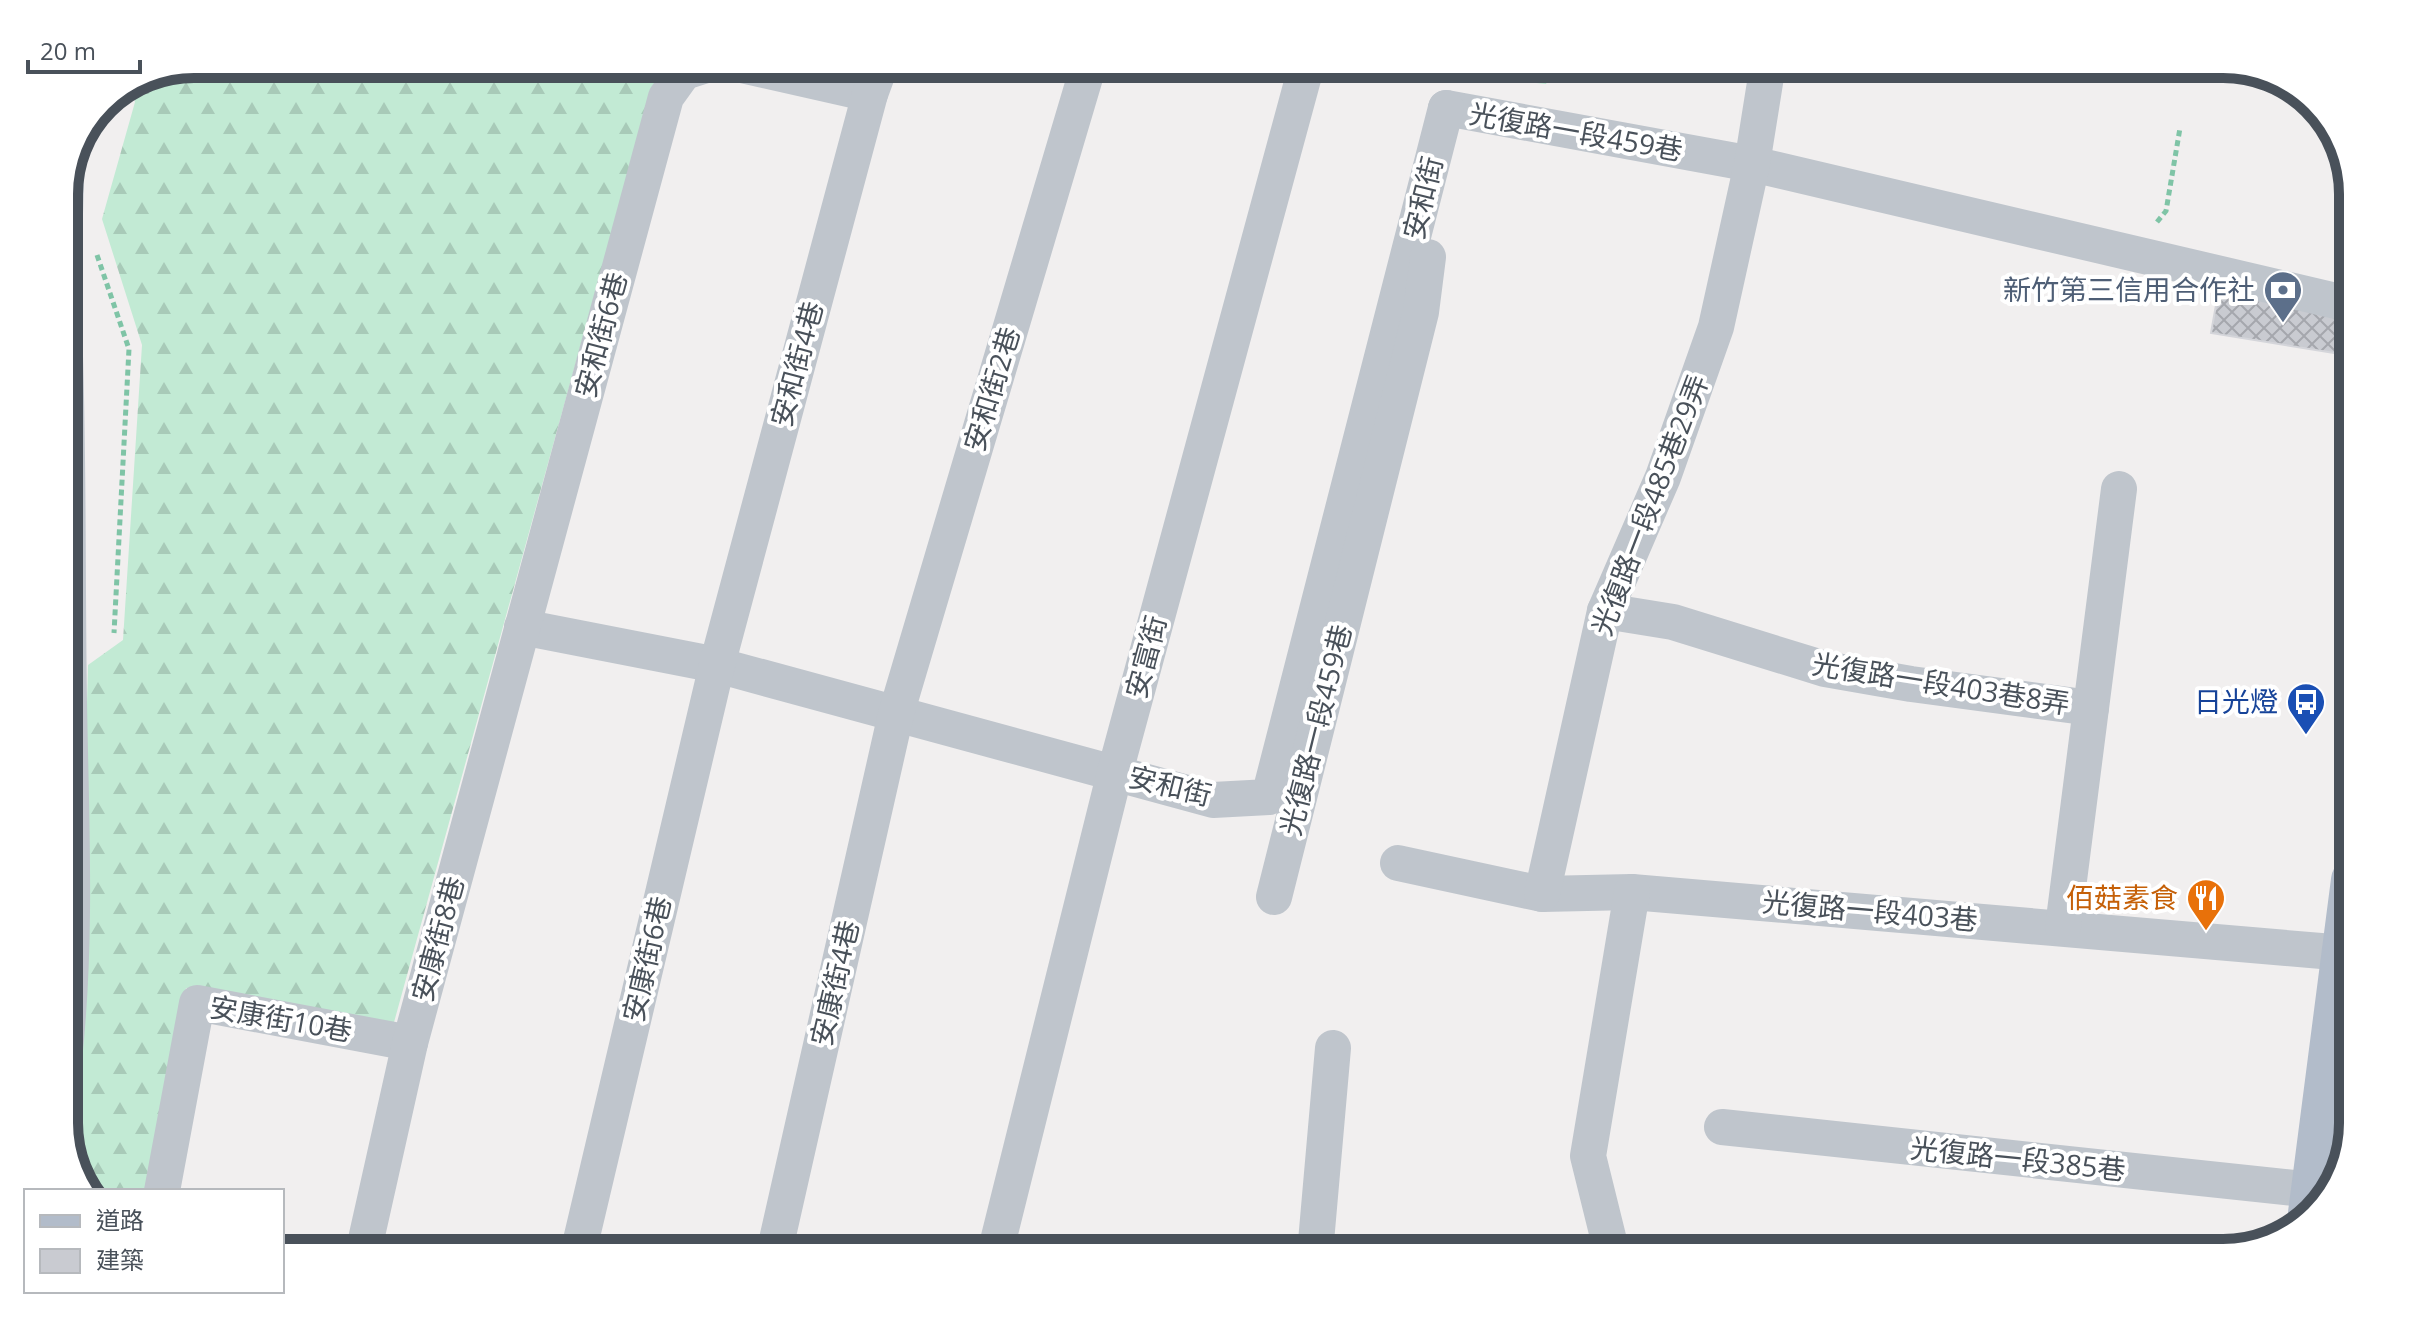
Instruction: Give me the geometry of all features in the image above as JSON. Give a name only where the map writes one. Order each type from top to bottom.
[{"type":"main road","points":[[2313,1195],[2339,998]]},
{"type":"street","name":"安和街6巷","points":[[522,627],[666,97],[680,78]]},
{"type":"street","name":"安和街2巷","points":[[896,714],[1085,78]]},
{"type":"street","name":"安富街","points":[[998,1239],[1115,772],[1303,78]]},
{"type":"street","name":"光復路一段485巷29弄","points":[[1542,894],[1605,611],[1663,477],[1716,327],[1752,164],[1766,78]]},
{"type":"street","name":"安和街4巷","points":[[717,665],[875,79]]},
{"type":"street","name":"安和街","points":[[522,627],[717,665],[1213,800],[1269,797],[1446,108]]},
{"type":"street","name":"光復路一段459巷","points":[[1274,897],[1421,312],[1446,108],[1752,164],[2339,302]]},
{"type":"street","name":"光復路一段403巷8弄","points":[[2063,927],[2119,489]]},
{"type":"street","name":"光復路一段403巷8弄","points":[[1605,611],[1673,622],[1825,669],[2091,708]]},
{"type":"street","name":"安康街8巷","points":[[366,1239],[410,1043],[522,627]]},
{"type":"street","name":"安康街6巷","points":[[581,1239],[717,665]]},
{"type":"street","name":"安康街4巷","points":[[777,1239],[896,714]]},
{"type":"street","name":"光復路一段403巷","points":[[1398,863],[1542,894],[1632,892],[2339,952]]},
{"type":"street","points":[[1609,1239],[1588,1156],[1632,892]]},
{"type":"street","name":"安康街10巷","points":[[162,1189],[197,1003],[410,1043]]},
{"type":"street","points":[[1316,1239],[1333,1048]]},
{"type":"street","name":"光復路一段385巷","points":[[1722,1127],[2308,1201]]},
{"type":"path","points":[[2131,253],[2166,211],[2180,128]]},
{"type":"path","points":[[80,245],[129,349],[114,633]]},
{"type":"green space","points":[[194,78],[658,78],[652,86],[393,1026],[186,988],[148,1189],[100,1189],[84,1160],[78,1130],[78,1055],[84,1003],[83,852],[88,665],[123,640],[142,345],[102,219],[135,102],[134,96],[150,87],[171,80]]},
{"type":"green space","points":[[1487,78],[1549,78],[1546,84]]},
{"type":"building","name":"新竹第三信用合作社","points":[[2218,294],[2339,313],[2339,354],[2211,333]]},
{"type":"place","name":"新竹第三信用合作社","points":[[2283,324]]},
{"type":"place","name":"日光燈","points":[[2306,736]]},
{"type":"place","name":"佰菇素食","points":[[2206,932]]}]
